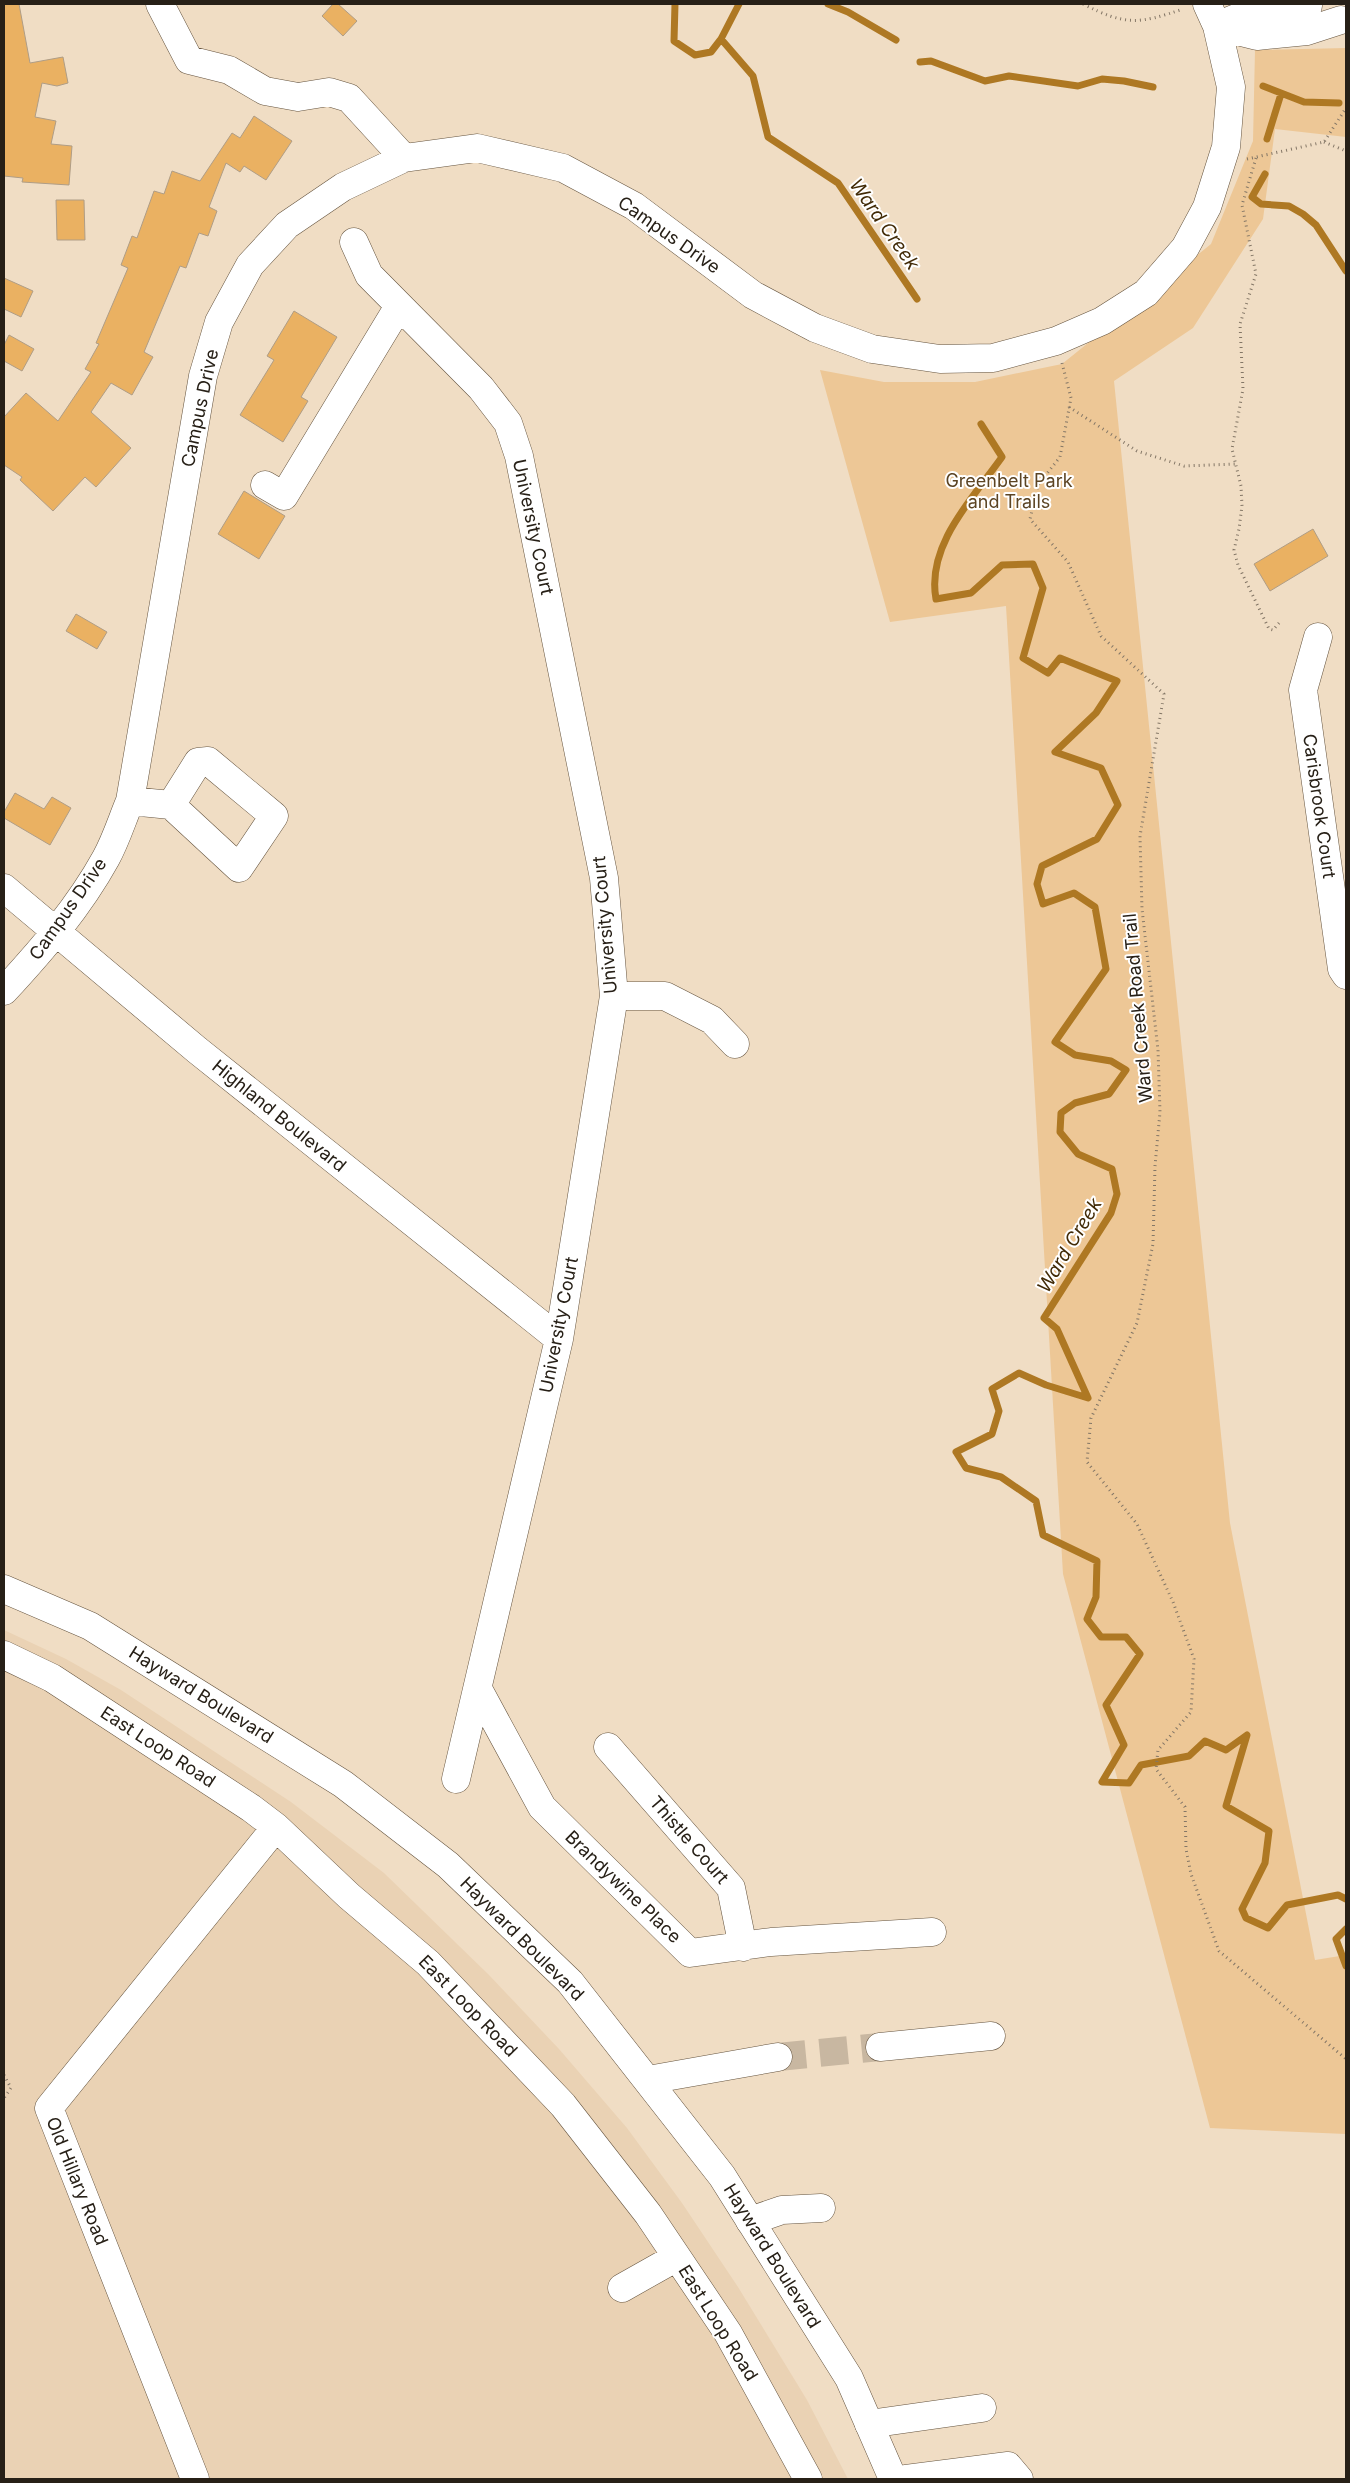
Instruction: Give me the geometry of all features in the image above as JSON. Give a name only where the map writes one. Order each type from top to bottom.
[{"type":"street","points":[[160,4],[189,60],[229,70],[265,91],[298,97],[329,92],[350,98],[404,158]]},
{"type":"street","points":[[1204,12],[1252,12],[1305,5],[1344,20]]},
{"type":"street","points":[[1204,12],[1257,36],[1307,31],[1344,20]]},
{"type":"street","name":"Campus Drive","points":[[4,991],[56,932],[106,857],[130,801],[203,376],[219,322],[250,266],[287,225],[343,187],[404,158],[477,148],[563,168],[634,206],[753,295],[815,328],[872,349],[940,359],[993,358],[1056,341],[1102,321],[1146,293],[1185,248],[1207,207],[1226,147],[1231,87],[1204,12]]},
{"type":"street","name":"University Court","points":[[354,242],[369,275],[481,388],[508,423],[519,456],[604,878],[614,996],[559,1339],[456,1779]]},
{"type":"street","points":[[265,485],[284,496],[399,306]]},
{"type":"street","name":"Carisbrook Court","points":[[1318,637],[1303,690],[1342,969],[1346,975]]},
{"type":"street","points":[[130,801],[171,806]]},
{"type":"street","name":"Highland Boulevard","points":[[4,888],[204,1056],[559,1339]]},
{"type":"street","points":[[614,996],[665,996],[712,1020],[735,1044]]},
{"type":"street","name":"Hayward Boulevard","points":[[4,1589],[90,1626],[343,1784],[448,1865],[570,1982],[722,2176],[849,2378],[893,2479]]},
{"type":"street","name":"East Loop Road","points":[[4,1655],[52,1678],[251,1808],[276,1827],[349,1896],[428,1963],[563,2105],[648,2214],[728,2333],[808,2479]]},
{"type":"street","name":"Brandywine Place","points":[[478,1688],[542,1807],[690,1953],[771,1942],[932,1932]]},
{"type":"street","name":"Thistle Court","points":[[608,1747],[731,1888],[743,1947]]},
{"type":"street","name":"Old Hillary Road","points":[[190,2478],[48,2108],[276,1827]]},
{"type":"street","points":[[880,2047],[991,2036]]},
{"type":"street","points":[[648,2080],[778,2057]]},
{"type":"street","points":[[750,2221],[782,2210],[820,2208]]},
{"type":"street","points":[[622,2288],[677,2257]]},
{"type":"street","points":[[869,2424],[982,2408]]},
{"type":"street","points":[[906,2479],[1008,2466],[1018,2479]]},
{"type":"path","points":[[1083,4],[1122,20],[1149,20],[1204,12]]},
{"type":"path","points":[[1324,142],[1346,108]]},
{"type":"path","points":[[1220,165],[1324,142],[1346,151]]},
{"type":"path","points":[[1256,158],[1242,205],[1256,274],[1240,324],[1243,389],[1232,449],[1241,486],[1242,506],[1234,550],[1238,565],[1269,629],[1273,630],[1278,623]]},
{"type":"path","name":"Ward Creek Road Trail","points":[[1056,341],[1071,398],[1060,457],[1038,486],[1030,519],[1068,562],[1101,636],[1164,694],[1140,836],[1142,908],[1158,1050],[1160,1112],[1155,1166],[1153,1244],[1137,1323],[1091,1418],[1087,1462],[1137,1524],[1173,1602],[1194,1659],[1191,1712],[1158,1750],[1156,1769],[1185,1807],[1186,1849],[1190,1874],[1219,1951],[1346,2059]]},
{"type":"path","points":[[1069,407],[1136,451],[1184,466],[1236,464]]},
{"type":"path","points":[[4,2075],[11,2088],[4,2098]]},
{"type":"shaded area","points":[[4,1630],[66,1659],[121,1690],[291,1802],[384,1873],[489,1975],[559,2049],[627,2128],[682,2203],[738,2287],[807,2400],[848,2479],[4,2479]]},
{"type":"green space","name":"Greenbelt Park and Trails","points":[[1346,48],[1346,137],[1275,129],[1263,219],[1193,328],[1114,381],[1230,1523],[1315,1960],[1346,1955],[1346,2134],[1210,2128],[1063,1574],[1006,606],[890,622],[820,370],[884,382],[975,382],[1062,364],[1211,244],[1253,141],[1255,50]]},
{"type":"building","points":[[4,4],[19,4],[30,63],[63,57],[68,83],[57,86],[42,83],[35,117],[56,121],[51,144],[72,146],[69,185],[22,182],[23,178],[4,176]]},
{"type":"building","points":[[333,4],[338,4],[357,21],[343,36],[322,16]]},
{"type":"building","points":[[254,116],[292,141],[266,180],[244,166],[240,172],[226,163],[209,207],[217,211],[208,236],[199,233],[186,268],[180,266],[144,352],[153,357],[132,395],[111,383],[91,412],[131,448],[96,487],[85,477],[53,511],[20,480],[22,477],[4,465],[4,417],[26,393],[58,421],[91,372],[85,369],[99,344],[96,343],[128,268],[121,265],[132,236],[137,238],[154,191],[164,194],[172,171],[200,181],[232,133],[240,138]]},
{"type":"building","points":[[56,200],[84,200],[85,240],[57,240]]},
{"type":"building","points":[[4,278],[33,291],[21,317],[4,309]]},
{"type":"building","points":[[294,311],[337,337],[301,397],[308,401],[283,442],[240,415],[274,360],[267,356]]},
{"type":"building","points":[[9,335],[34,349],[22,371],[4,361],[4,345]]},
{"type":"building","points":[[244,491],[285,516],[259,559],[218,534]]},
{"type":"building","points":[[1313,529],[1328,556],[1270,591],[1254,564]]},
{"type":"building","points":[[76,614],[107,632],[97,649],[66,631]]},
{"type":"building","points":[[15,793],[44,809],[52,797],[71,808],[50,845],[4,818],[4,812]]},
{"type":"waterway","name":"Ward Creek","points":[[675,4],[674,41],[695,55],[711,52],[721,39],[739,4]]},
{"type":"waterway","points":[[828,4],[848,12],[896,40]]},
{"type":"waterway","name":"Ward Creek","points":[[721,39],[753,76],[768,137],[838,183],[917,299]]},
{"type":"waterway","points":[[920,62],[931,61],[985,81],[1009,76],[1078,86],[1102,79],[1153,87]]},
{"type":"waterway","points":[[1263,86],[1304,102],[1339,103]]},
{"type":"waterway","points":[[1267,139],[1281,94]]},
{"type":"waterway","points":[[1265,174],[1252,197],[1261,204],[1289,206],[1303,214],[1316,225],[1346,271]]},
{"type":"waterway","name":"Ward Creek","points":[[981,424],[1002,457],[954,523],[945,541],[938,560],[935,579],[936,599],[971,593],[1002,565],[1033,564],[1043,588],[1023,658],[1048,673],[1060,658],[1117,681],[1096,713],[1055,752],[1101,768],[1118,805],[1097,839],[1042,866],[1037,884],[1043,904],[1074,893],[1095,907],[1106,969],[1055,1042],[1075,1055],[1111,1061],[1126,1070],[1109,1094],[1075,1103],[1061,1113],[1060,1132],[1078,1154],[1112,1169],[1117,1194],[1111,1213],[1044,1318],[1057,1329],[1088,1398],[1046,1385],[1019,1373],[992,1389],[999,1411],[992,1434],[956,1452],[966,1468],[1001,1477],[1036,1501],[1043,1535],[1097,1561],[1096,1597],[1087,1619],[1101,1637],[1126,1637],[1140,1654],[1106,1705],[1124,1745],[1102,1782],[1129,1783],[1141,1765],[1189,1756],[1205,1741],[1226,1750],[1247,1735],[1226,1806],[1269,1831],[1265,1863],[1242,1909],[1246,1918],[1268,1928],[1287,1905],[1338,1895],[1346,1899]]},
{"type":"waterway","name":"Ward Creek","points":[[1346,1929],[1336,1939],[1346,1966]]},
{"type":"tunnel","points":[[778,2057],[880,2047]]}]
